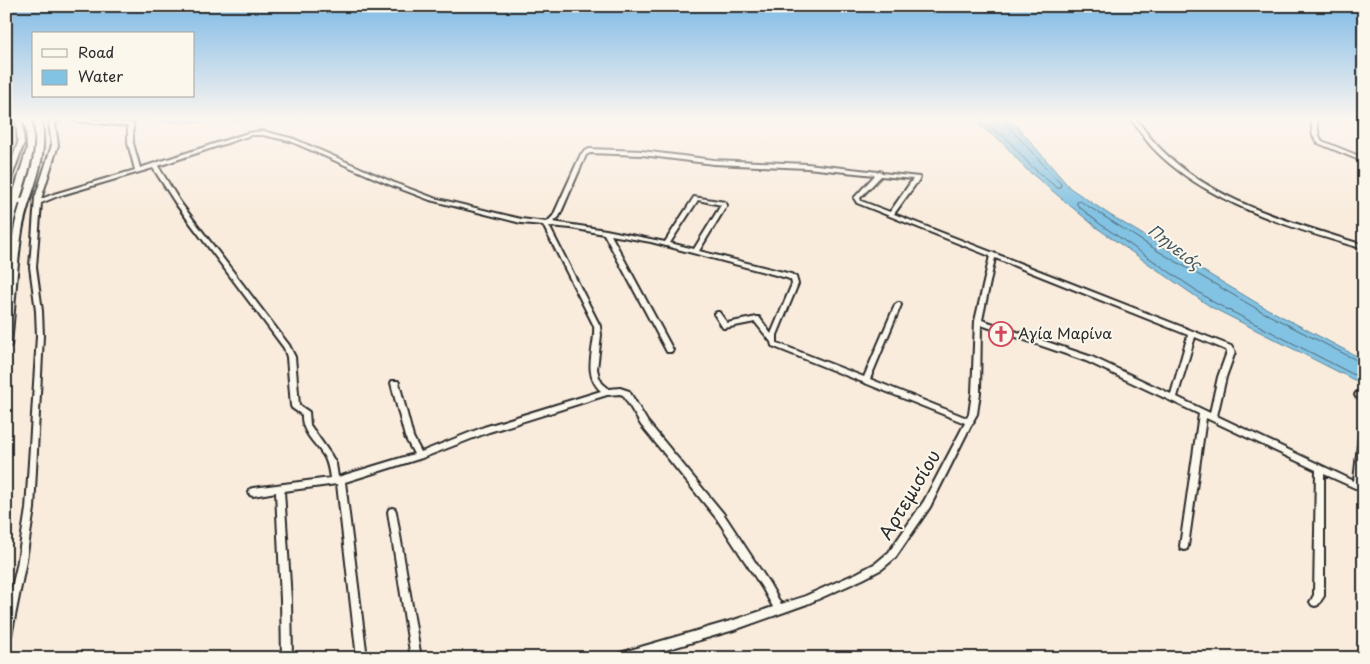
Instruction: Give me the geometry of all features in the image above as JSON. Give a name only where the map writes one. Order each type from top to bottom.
[{"type":"main road","points":[[6,238],[10,203],[31,150]]},
{"type":"main road","points":[[6,345],[17,234],[40,150]]},
{"type":"street","points":[[6,185],[9,167],[18,150]]},
{"type":"street","points":[[6,636],[15,599],[30,508],[40,336],[39,311],[33,270],[38,202],[54,150]]},
{"type":"street","points":[[131,150],[138,171]]},
{"type":"street","points":[[38,202],[203,150]]},
{"type":"street","points":[[316,150],[424,196],[507,218],[667,243],[785,274],[794,279],[795,284],[772,340]]},
{"type":"street","points":[[1159,150],[1167,158],[1216,191],[1248,207],[1364,248]]},
{"type":"street","points":[[1340,150],[1364,160]]},
{"type":"street","points":[[547,224],[556,217],[584,154],[589,151],[642,153],[721,163],[807,166],[917,178],[917,182],[891,214]]},
{"type":"street","points":[[155,166],[178,202],[287,348],[291,357],[295,406],[306,414],[306,423],[323,446],[333,464],[338,480],[362,658]]},
{"type":"street","points":[[880,173],[857,200],[1229,348],[1231,352],[1222,377],[1213,418]]},
{"type":"street","points":[[667,243],[696,198],[723,203],[724,205],[696,251]]},
{"type":"street","points":[[10,203],[25,200]]},
{"type":"street","points":[[547,224],[597,326],[600,335],[593,360],[593,372],[602,388],[608,392]]},
{"type":"street","points":[[606,232],[669,350]]},
{"type":"street","name":"Αρτεμισίου","points":[[620,658],[734,625],[780,609],[842,585],[872,570],[892,555],[927,504],[970,422],[976,393],[978,321],[992,255]]},
{"type":"street","points":[[866,381],[898,305]]},
{"type":"street","points":[[717,314],[725,326],[757,319],[776,345],[970,422]]},
{"type":"street","points":[[978,321],[1073,353],[1361,488],[1364,426]]},
{"type":"street","points":[[1173,399],[1192,334]]},
{"type":"street","points":[[395,383],[408,437],[419,456]]},
{"type":"street","points":[[253,492],[338,480],[419,456],[486,430],[608,392],[620,391],[626,393],[644,423],[720,516],[780,609]]},
{"type":"street","points":[[1184,546],[1203,414]]},
{"type":"street","points":[[1315,602],[1318,596],[1320,468]]},
{"type":"street","points":[[280,489],[287,658]]},
{"type":"street","points":[[392,512],[416,658]]},
{"type":"water","points":[[1009,150],[1038,150],[1070,188],[1110,215],[1262,306],[1364,360],[1364,385],[1211,307],[1097,228],[1026,169]]},
{"type":"place","name":"Αγία Μαρίνα","points":[[1001,334]]},
{"type":"water label","name":"Πηνειός","points":[[1175,247]]}]
